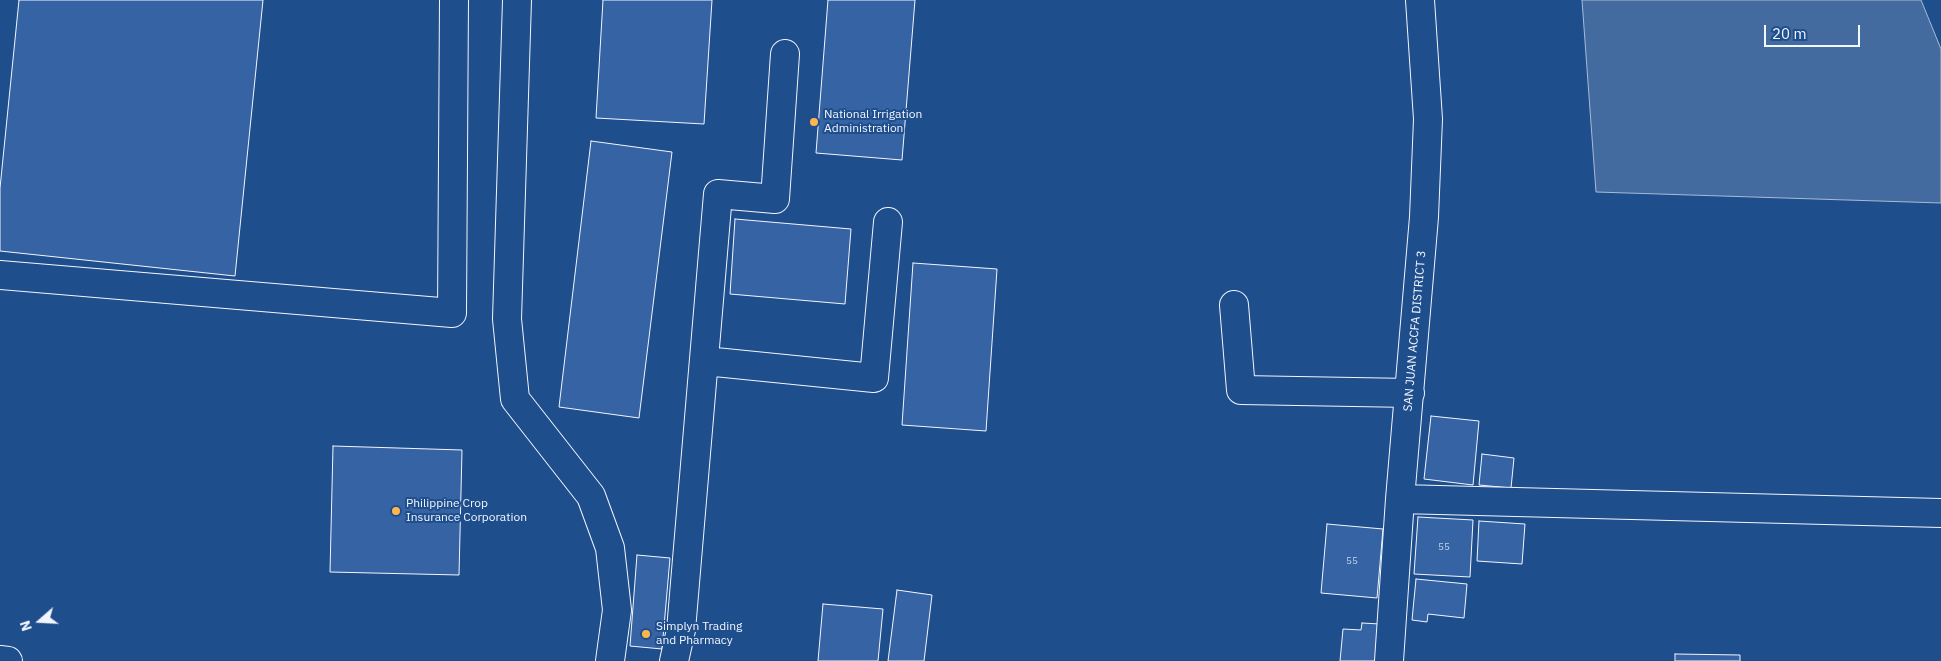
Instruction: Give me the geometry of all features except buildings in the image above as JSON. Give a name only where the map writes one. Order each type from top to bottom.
[{"type":"street","points":[[0,275],[452,313],[454,0]]},
{"type":"street","points":[[517,0],[507,319],[515,400],[591,496],[610,548],[617,610],[610,661]]},
{"type":"street","name":"SAN JUAN ACCFA DISTRICT 3","points":[[1389,661],[1400,499],[1424,217],[1428,119],[1420,0]]},
{"type":"street","points":[[674,661],[681,630],[718,194],[776,199],[785,54]]},
{"type":"street","points":[[705,361],[874,378],[888,222]]},
{"type":"street","points":[[1234,305],[1240,390],[1410,393]]},
{"type":"street","points":[[1400,499],[1941,513]]},
{"type":"street","points":[[0,660],[8,661]]},
{"type":"water","points":[[1582,0],[1921,0],[1941,49],[1941,203],[1596,192]]},
{"type":"place","name":"National Irrigation Administration","points":[[814,122]]},
{"type":"place","name":"Philippine Crop Insurance Corporation","points":[[396,511]]},
{"type":"place","name":"Simplyn Trading and Pharmacy","points":[[646,634]]}]
